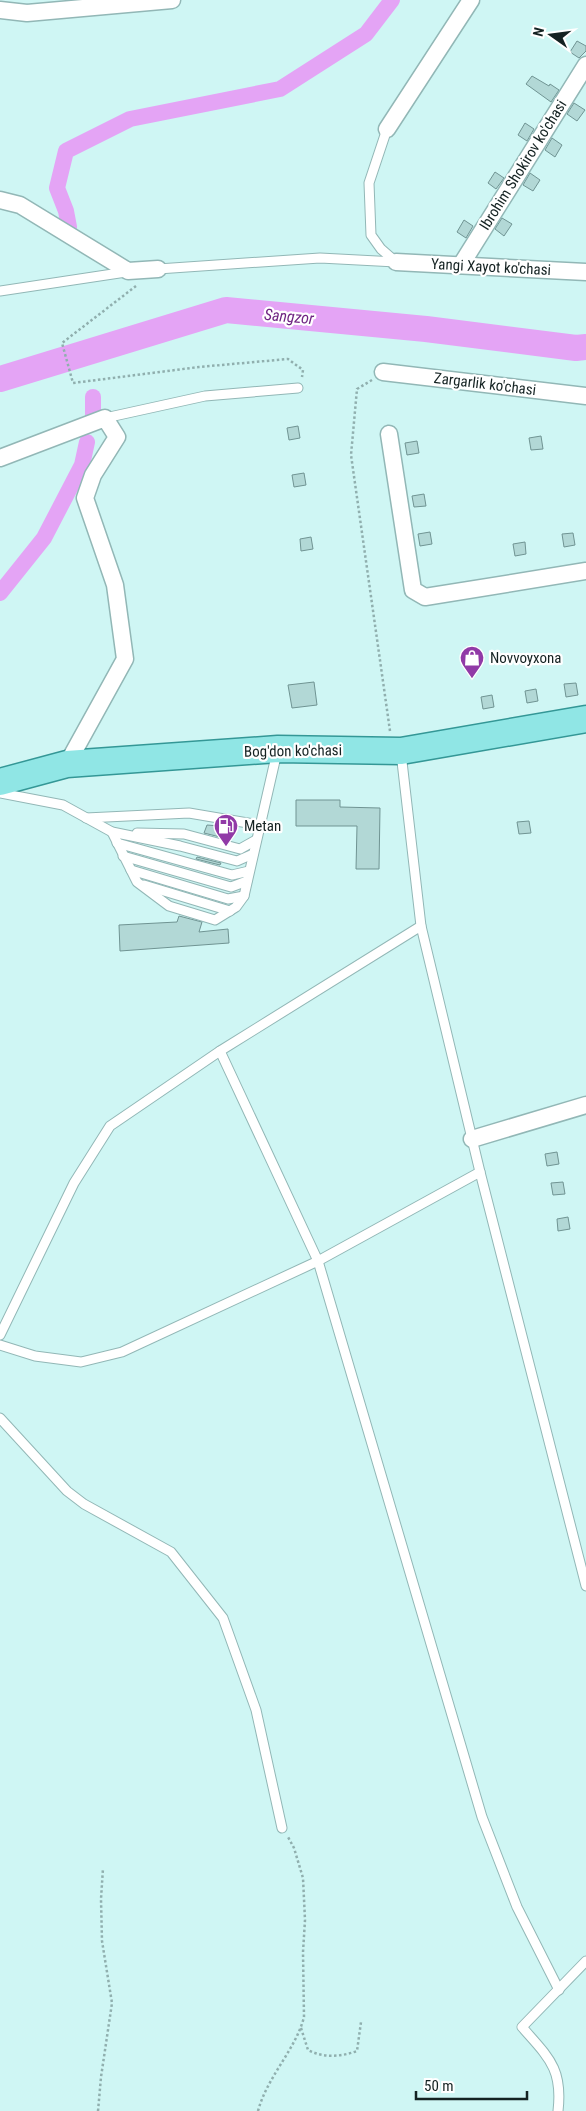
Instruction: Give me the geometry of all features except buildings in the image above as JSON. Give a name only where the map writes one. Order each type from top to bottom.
[{"type":"main road","name":"Bog'don ko'chasi","points":[[0,782],[67,764],[278,749],[397,750],[586,719]]},
{"type":"street","points":[[0,10],[26,6],[172,0]]},
{"type":"street","points":[[386,129],[470,0]]},
{"type":"street","name":"Ibrohim Shokirov ko'chasi","points":[[461,265],[586,65]]},
{"type":"street","points":[[0,200],[20,205],[128,271],[158,269]]},
{"type":"street","name":"Yangi Xayot ko'chasi","points":[[396,262],[586,272]]},
{"type":"street","name":"Zargarlik ko'chasi","points":[[383,372],[586,396]]},
{"type":"street","points":[[0,458],[105,418],[117,437],[93,475],[85,498],[115,586],[125,659],[67,764]]},
{"type":"street","points":[[389,434],[413,590],[425,597],[586,571]]},
{"type":"street","points":[[472,1139],[586,1105]]},
{"type":"lane","points":[[386,129],[369,183],[371,234],[381,249],[396,262]]},
{"type":"lane","points":[[158,269],[320,258],[396,262]]},
{"type":"lane","points":[[0,291],[128,271]]},
{"type":"lane","points":[[105,418],[205,396],[298,388]]},
{"type":"lane","points":[[112,832],[136,882],[168,906],[215,920],[230,911],[244,896],[278,749]]},
{"type":"lane","points":[[397,750],[421,926],[480,1172],[586,1586]]},
{"type":"lane","points":[[0,793],[14,794],[63,805],[112,832],[180,846],[238,861],[253,854]]},
{"type":"lane","points":[[86,818],[189,813],[260,825]]},
{"type":"lane","points":[[112,832],[184,834],[240,849],[256,840]]},
{"type":"lane","points":[[117,843],[232,875],[249,871]]},
{"type":"lane","points":[[123,856],[231,887],[247,881]]},
{"type":"lane","points":[[131,870],[228,899],[244,896]]},
{"type":"lane","points":[[0,1335],[74,1183],[110,1126],[220,1051],[421,926]]},
{"type":"lane","points":[[220,1051],[318,1261],[482,1818],[517,1907],[559,1990]]},
{"type":"lane","points":[[0,1345],[35,1356],[81,1362],[122,1352],[318,1261],[480,1172]]},
{"type":"lane","points":[[0,1418],[66,1490],[84,1504],[171,1552],[223,1618],[256,1710],[282,1828]]},
{"type":"lane","points":[[558,2111],[560,2094],[554,2065],[522,2027],[586,1961]]},
{"type":"path","points":[[158,269],[62,343],[74,383],[199,367],[288,359],[303,370],[298,388]]},
{"type":"path","points":[[383,372],[357,389],[351,454],[397,750]]},
{"type":"path","points":[[258,2111],[270,2082],[301,2028],[304,2017],[302,1984],[305,1920],[303,1878],[294,1848],[282,1828]]},
{"type":"path","points":[[98,2111],[112,2003],[102,1941],[100,1899],[103,1868]]},
{"type":"path","points":[[301,2028],[308,2050],[317,2055],[333,2056],[357,2051],[361,2022]]},
{"type":"waterway","points":[[69,227],[66,211],[57,188],[66,151],[130,119],[280,89],[366,34],[392,0]]},
{"type":"waterway","name":"Sangzor","points":[[0,379],[226,310],[426,329],[576,348],[586,347]]},
{"type":"waterway","points":[[93,397],[93,415]]},
{"type":"waterway","points":[[0,593],[44,538],[82,465],[87,442]]},
{"type":"place","name":"Novvoyxona","points":[[472,679]]},
{"type":"place","name":"Metan","points":[[226,847]]}]
